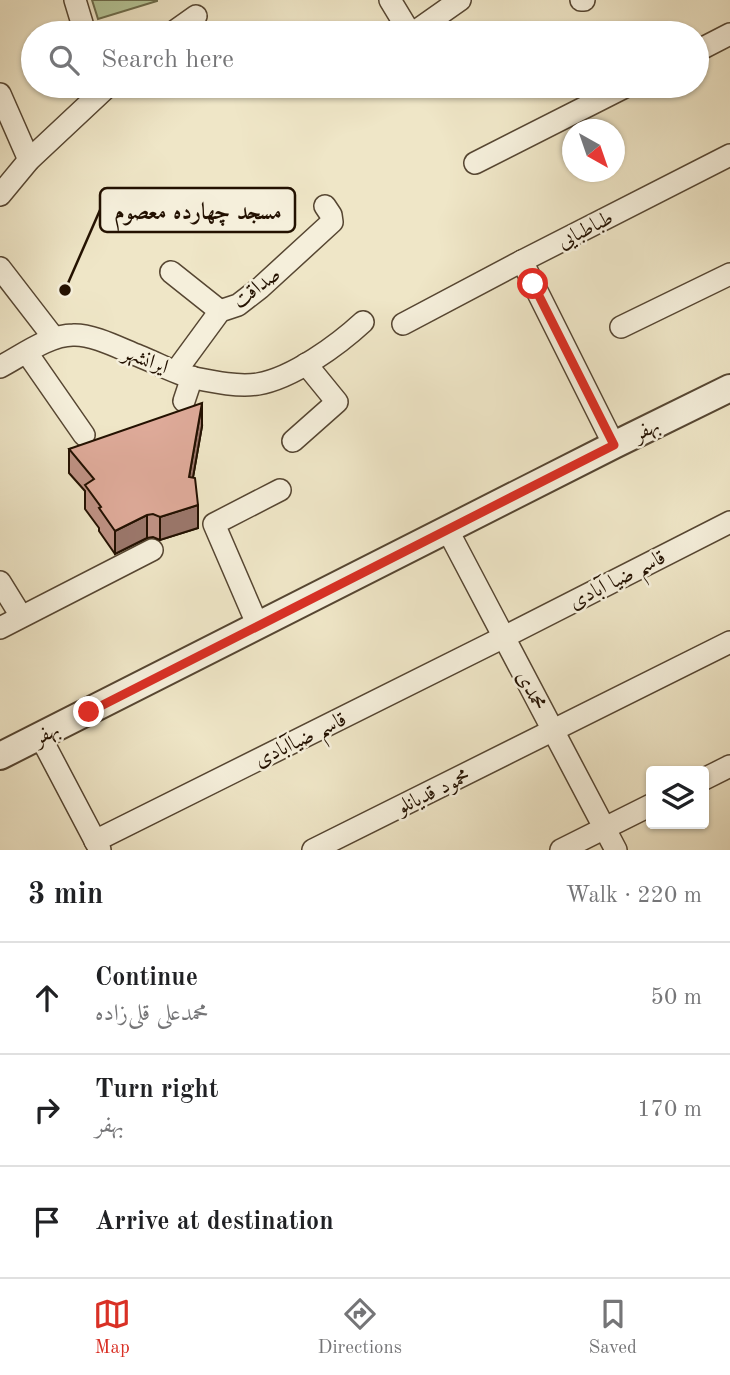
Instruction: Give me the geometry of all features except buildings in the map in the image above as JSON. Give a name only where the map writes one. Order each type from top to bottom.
[{"type":"street","points":[[75,0],[81,21]]},
{"type":"street","points":[[390,0],[404,21]]},
{"type":"street","points":[[429,21],[460,0]]},
{"type":"street","points":[[189,21],[196,16]]},
{"type":"street","points":[[709,45],[730,34]]},
{"type":"street","points":[[0,94],[29,160]]},
{"type":"street","points":[[0,195],[29,160],[95,98]]},
{"type":"street","points":[[475,163],[604,98]]},
{"type":"street","name":"طباطبایی","points":[[403,324],[730,155]]},
{"type":"street","name":"صداقت","points":[[184,401],[184,374],[220,311],[238,305],[260,288],[332,222],[325,206]]},
{"type":"street","points":[[522,261],[614,445]]},
{"type":"street","points":[[0,268],[54,338],[0,367]]},
{"type":"street","points":[[171,272],[220,311]]},
{"type":"street","points":[[621,327],[730,274]]},
{"type":"street","name":"ایرانشهر","points":[[54,338],[74,334],[93,338],[184,374],[239,385],[259,384],[306,364],[344,339],[363,322]]},
{"type":"street","points":[[27,353],[84,435]]},
{"type":"street","points":[[293,441],[337,402],[306,364]]},
{"type":"street","name":"بهفر","points":[[1,753],[40,736],[730,388]]},
{"type":"street","points":[[258,626],[214,524],[280,490]]},
{"type":"street","name":"قاسم ضیا آبادی","points":[[504,637],[730,522]]},
{"type":"street","name":"محمدی","points":[[447,529],[616,850]]},
{"type":"street","points":[[0,628],[152,550]]},
{"type":"street","points":[[0,582],[21,616]]},
{"type":"street","name":"قاسم ضیاآبادی","points":[[97,845],[504,637]]},
{"type":"street","name":"محمود قدیانلو","points":[[313,850],[730,642]]},
{"type":"street","points":[[40,736],[97,845]]},
{"type":"street","points":[[709,776],[730,766]]},
{"type":"street","points":[[561,850],[646,808]]},
{"type":"green space","points":[[92,0],[157,0],[157,1],[98,19]]},
{"type":"place","name":"مسجد چهارده معصوم","points":[[65,290]]},
{"type":"route","points":[[89,712],[614,445],[533,284]]}]
